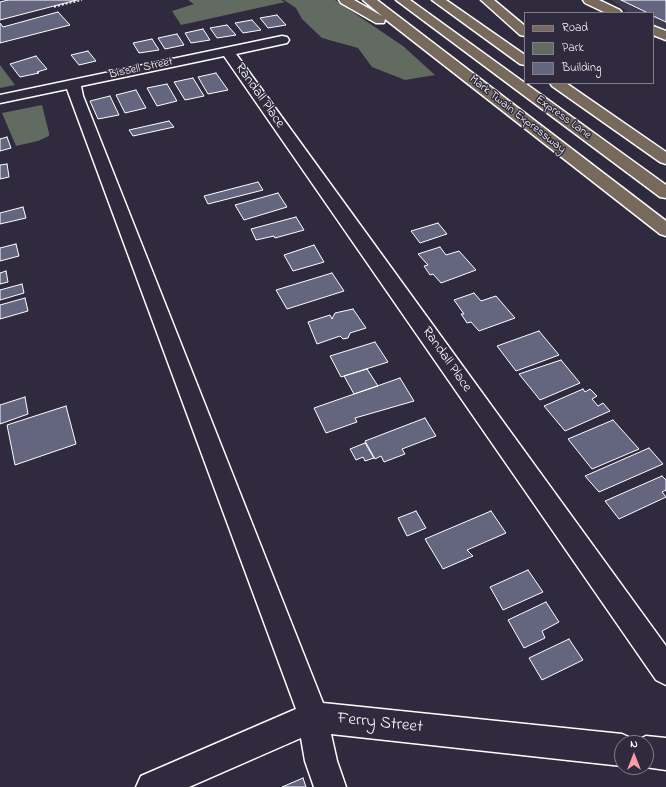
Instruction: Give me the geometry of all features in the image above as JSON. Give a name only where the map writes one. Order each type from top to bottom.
[{"type":"main road","points":[[345,0],[432,49]]},
{"type":"main road","name":"Mark Twain Expressway","points":[[369,0],[666,230]]},
{"type":"main road","name":"Express Lane","points":[[402,0],[666,193]]},
{"type":"main road","points":[[438,0],[524,60]]},
{"type":"main road","points":[[487,0],[524,31]]},
{"type":"main road","points":[[589,0],[614,12]]},
{"type":"main road","points":[[654,30],[666,36]]},
{"type":"main road","points":[[558,84],[666,159]]},
{"type":"main road","points":[[597,93],[603,98],[632,135]]},
{"type":"street","name":"Bissell Street","points":[[0,99],[282,40]]},
{"type":"street","name":"Randall Place","points":[[227,51],[666,670]]},
{"type":"street","points":[[73,83],[76,96],[303,688],[313,717],[320,761],[330,787]]},
{"type":"street","name":"Ferry Street","points":[[152,787],[313,717],[614,749]]},
{"type":"street","points":[[654,753],[666,754]]},
{"type":"path","points":[[54,7],[82,0]]},
{"type":"shaded area","points":[[611,0],[666,0],[666,40],[654,32],[654,12],[628,12]]},
{"type":"green space","points":[[188,0],[281,0],[285,2],[181,25],[172,11],[194,4]]},
{"type":"green space","points":[[284,0],[335,0],[403,46],[435,75],[405,80],[372,67],[358,48],[322,38],[302,19],[296,8]]},
{"type":"green space","points":[[0,65],[15,85],[0,88]]},
{"type":"green space","points":[[42,105],[49,136],[38,141],[16,146],[2,113]]},
{"type":"building","points":[[8,0],[77,0],[0,20],[0,2]]},
{"type":"building","points":[[621,0],[666,0],[666,22],[654,16],[654,12],[646,12]]},
{"type":"building","points":[[58,12],[70,25],[0,43],[0,23],[3,27]]},
{"type":"building","points":[[277,15],[286,25],[268,28],[260,18]]},
{"type":"building","points":[[252,20],[261,30],[243,33],[235,23]]},
{"type":"building","points":[[227,25],[236,35],[217,38],[210,28]]},
{"type":"building","points":[[203,29],[210,40],[191,43],[185,33]]},
{"type":"building","points":[[177,34],[184,45],[165,49],[158,38]]},
{"type":"building","points":[[152,39],[159,50],[139,53],[133,43]]},
{"type":"building","points":[[88,51],[96,61],[79,65],[71,55]]},
{"type":"building","points":[[36,56],[47,69],[37,72],[39,73],[20,77],[10,64]]},
{"type":"building","points":[[216,73],[228,90],[208,94],[198,77]]},
{"type":"building","points":[[193,78],[204,96],[185,100],[174,82]]},
{"type":"building","points":[[167,84],[177,101],[157,106],[147,88]]},
{"type":"building","points":[[136,90],[146,108],[125,113],[116,95]]},
{"type":"building","points":[[110,96],[119,115],[98,119],[90,101]]},
{"type":"building","points":[[169,121],[174,127],[133,136],[129,130]]},
{"type":"building","points":[[7,137],[11,148],[0,151],[0,139]]},
{"type":"building","points":[[7,164],[9,177],[0,179],[0,165]]},
{"type":"building","points":[[258,182],[263,190],[208,204],[204,196]]},
{"type":"building","points":[[278,193],[287,207],[244,220],[235,205]]},
{"type":"building","points":[[23,207],[26,218],[0,224],[0,213]]},
{"type":"building","points":[[296,217],[304,230],[275,238],[274,236],[256,240],[251,229]]},
{"type":"building","points":[[438,223],[447,234],[420,243],[411,231]]},
{"type":"building","points":[[16,244],[19,256],[0,261],[0,248]]},
{"type":"building","points":[[314,245],[324,262],[293,271],[284,255]]},
{"type":"building","points":[[440,247],[446,255],[459,251],[476,270],[441,283],[433,274],[430,275],[424,266],[428,265],[418,254]]},
{"type":"building","points":[[6,271],[8,282],[0,284],[0,273]]},
{"type":"building","points":[[332,273],[344,291],[287,309],[276,290]]},
{"type":"building","points":[[22,284],[24,293],[0,300],[0,290]]},
{"type":"building","points":[[474,293],[481,301],[496,296],[515,318],[479,331],[471,322],[467,323],[461,314],[464,314],[454,300]]},
{"type":"building","points":[[25,298],[28,311],[0,319],[0,305]]},
{"type":"building","points":[[353,309],[366,328],[350,333],[348,338],[343,339],[340,336],[317,344],[308,322],[330,315],[332,319],[335,313]]},
{"type":"building","points":[[539,331],[559,355],[516,371],[497,346]]},
{"type":"building","points":[[375,342],[388,362],[341,377],[330,356]]},
{"type":"building","points":[[561,360],[580,383],[540,400],[519,374]]},
{"type":"building","points":[[367,369],[378,386],[354,394],[344,376]]},
{"type":"building","points":[[400,378],[414,401],[355,418],[357,422],[326,433],[314,408]]},
{"type":"building","points":[[583,389],[585,392],[590,389],[597,396],[592,399],[598,406],[603,403],[610,411],[565,431],[544,406]]},
{"type":"building","points":[[25,397],[28,414],[0,424],[0,405]]},
{"type":"building","points":[[66,406],[76,444],[15,465],[7,425]]},
{"type":"building","points":[[425,418],[436,436],[402,449],[405,454],[384,462],[381,456],[375,459],[365,441]]},
{"type":"building","points":[[613,420],[639,449],[592,469],[568,439]]},
{"type":"building","points":[[365,443],[374,458],[365,461],[363,457],[356,460],[350,449]]},
{"type":"building","points":[[649,448],[663,464],[599,492],[585,476]]},
{"type":"building","points":[[662,476],[666,480],[666,490],[662,492],[666,497],[619,519],[605,501]]},
{"type":"building","points":[[416,511],[426,528],[407,536],[398,518]]},
{"type":"building","points":[[491,511],[506,533],[467,550],[473,556],[443,569],[425,539]]},
{"type":"building","points":[[528,570],[543,592],[503,610],[490,587]]},
{"type":"building","points":[[546,602],[559,622],[542,631],[545,638],[524,648],[508,620]]},
{"type":"building","points":[[569,639],[583,660],[542,680],[529,658]]},
{"type":"building","points":[[303,778],[306,787],[282,787]]}]
